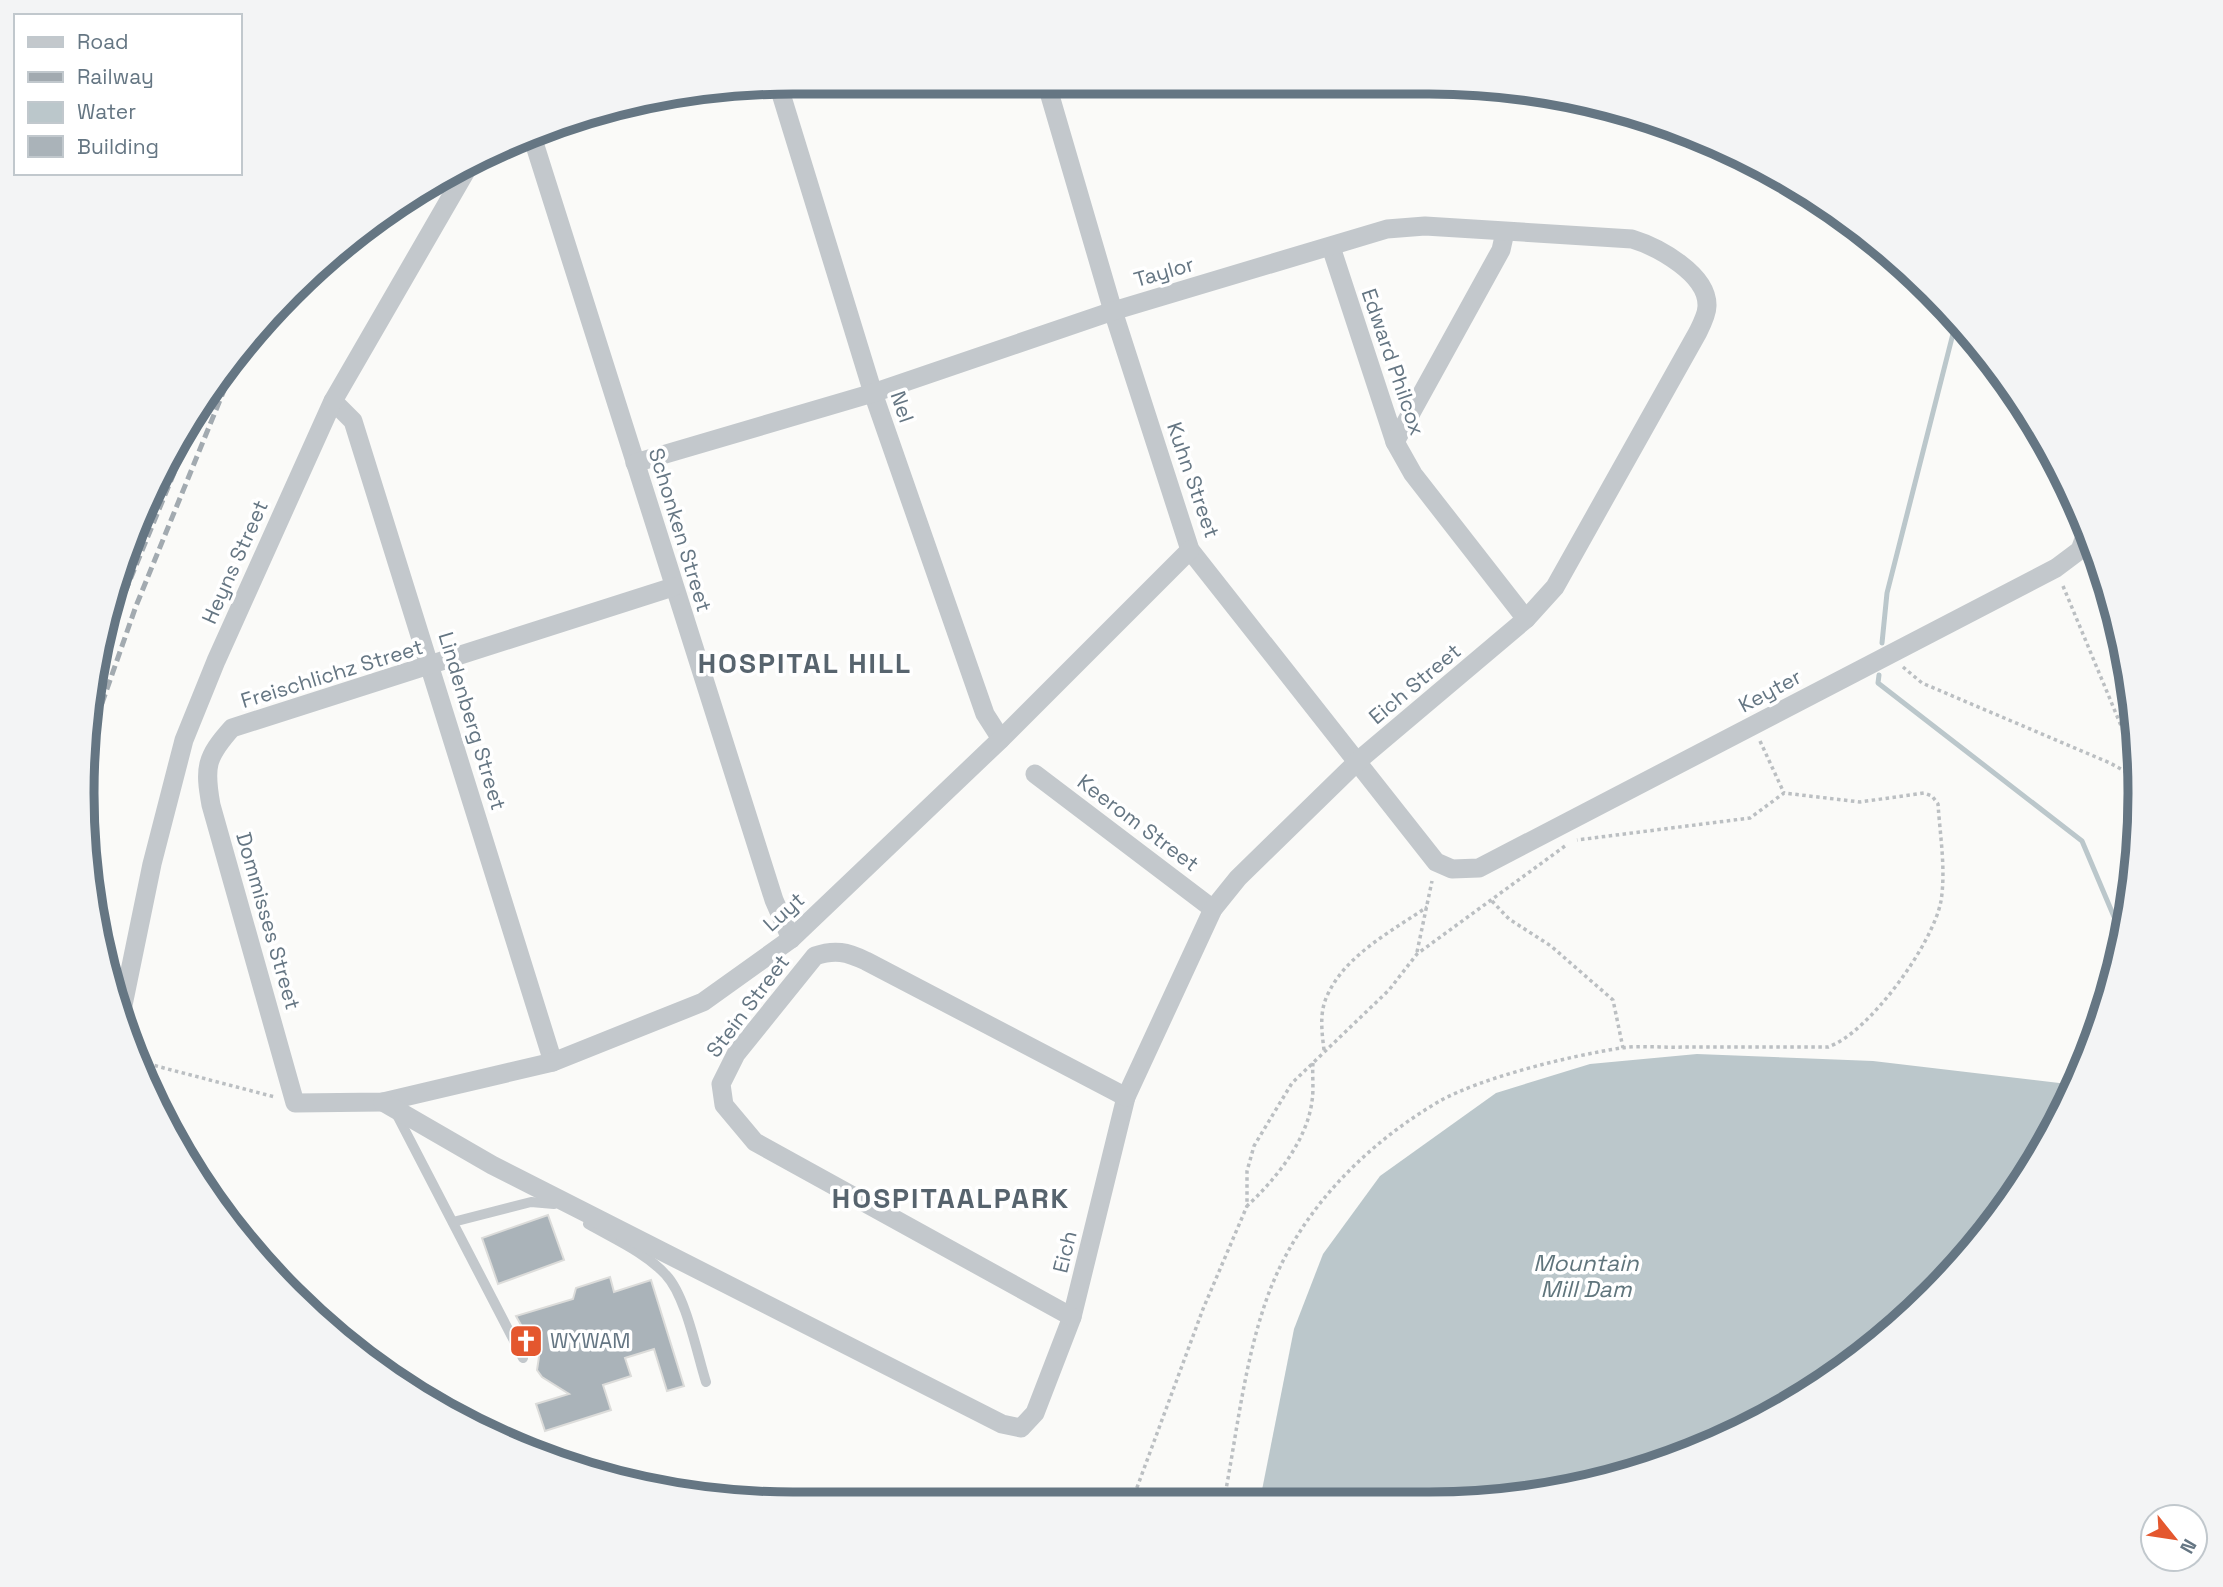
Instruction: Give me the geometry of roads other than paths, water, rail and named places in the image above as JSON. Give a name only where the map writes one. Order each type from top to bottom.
[{"type":"street","name":"Nel","points":[[781,95],[873,393],[985,714],[1001,739]]},
{"type":"street","name":"Kuhn Street","points":[[1050,95],[1113,310],[1190,550],[1359,760],[1436,862]]},
{"type":"street","name":"Schonken Street","points":[[535,145],[774,900],[792,939]]},
{"type":"street","name":"Heyns Street","points":[[125,996],[152,864],[184,740],[215,661],[333,401],[461,179]]},
{"type":"street","name":"Taylor","points":[[635,463],[873,393],[1113,310],[1387,229],[1425,226],[1632,239],[1653,246],[1675,259],[1704,289]]},
{"type":"street","points":[[1395,442],[1501,250],[1505,232]]},
{"type":"street","name":"Edward Philcox","points":[[1331,247],[1383,413],[1395,442],[1413,474],[1527,619]]},
{"type":"street","name":"Eich Street","points":[[1126,1097],[1213,909],[1238,878],[1359,760],[1527,619],[1555,587],[1698,332],[1707,305],[1704,289]]},
{"type":"street","name":"Lindenberg Street","points":[[333,401],[353,421],[553,1062]]},
{"type":"street","name":"Keyter","points":[[1436,862],[1452,869],[1479,868],[2056,568],[2080,550],[2082,545]]},
{"type":"street","name":"Luyt","points":[[295,1102],[388,1105],[553,1062],[703,1002],[792,939],[1001,739],[1190,550]]},
{"type":"street","name":"Freischlichz Street","points":[[211,751],[232,728],[431,667],[673,587]]},
{"type":"street","name":"Dommisses Street","points":[[211,751],[206,776],[211,805],[295,1102]]},
{"type":"street","name":"Keerom Street","points":[[1035,774],[1213,909]]},
{"type":"street","name":"Stein Street","points":[[1072,1317],[755,1142],[724,1105],[721,1084],[736,1054],[815,956],[830,951],[847,952],[866,961],[1126,1097]]},
{"type":"street","name":"Eich","points":[[388,1105],[492,1165],[1002,1424],[1021,1428],[1035,1413],[1072,1317],[1126,1097]]},
{"type":"lane","points":[[388,1105],[453,1222],[523,1358]]},
{"type":"lane","points":[[453,1222],[544,1201],[559,1206],[644,1257],[672,1283],[706,1382]]},
{"type":"water","name":"Mountain Mill Dam","points":[[1697,1054],[1873,1061],[2065,1084],[2035,1143],[2011,1182],[1984,1219],[1924,1288],[1855,1348],[1818,1375],[1739,1420],[1697,1439],[1610,1469],[1521,1487],[1429,1492],[1262,1492],[1294,1329],[1323,1254],[1380,1176],[1496,1093],[1590,1064]]},
{"type":"waterway","points":[[1882,643],[1887,593],[1954,331]]},
{"type":"waterway","points":[[1879,675],[1878,683],[2082,841],[2116,922]]},
{"type":"railway","points":[[99,711],[136,606],[226,386]]},
{"type":"railway","points":[[123,596],[178,462]]},
{"type":"place","name":"WYWAM","points":[[526,1341]]},
{"type":"district","name":"HOSPITAL HILL","points":[[805,663]]},
{"type":"district","name":"HOSPITAALPARK","points":[[951,1198]]}]
